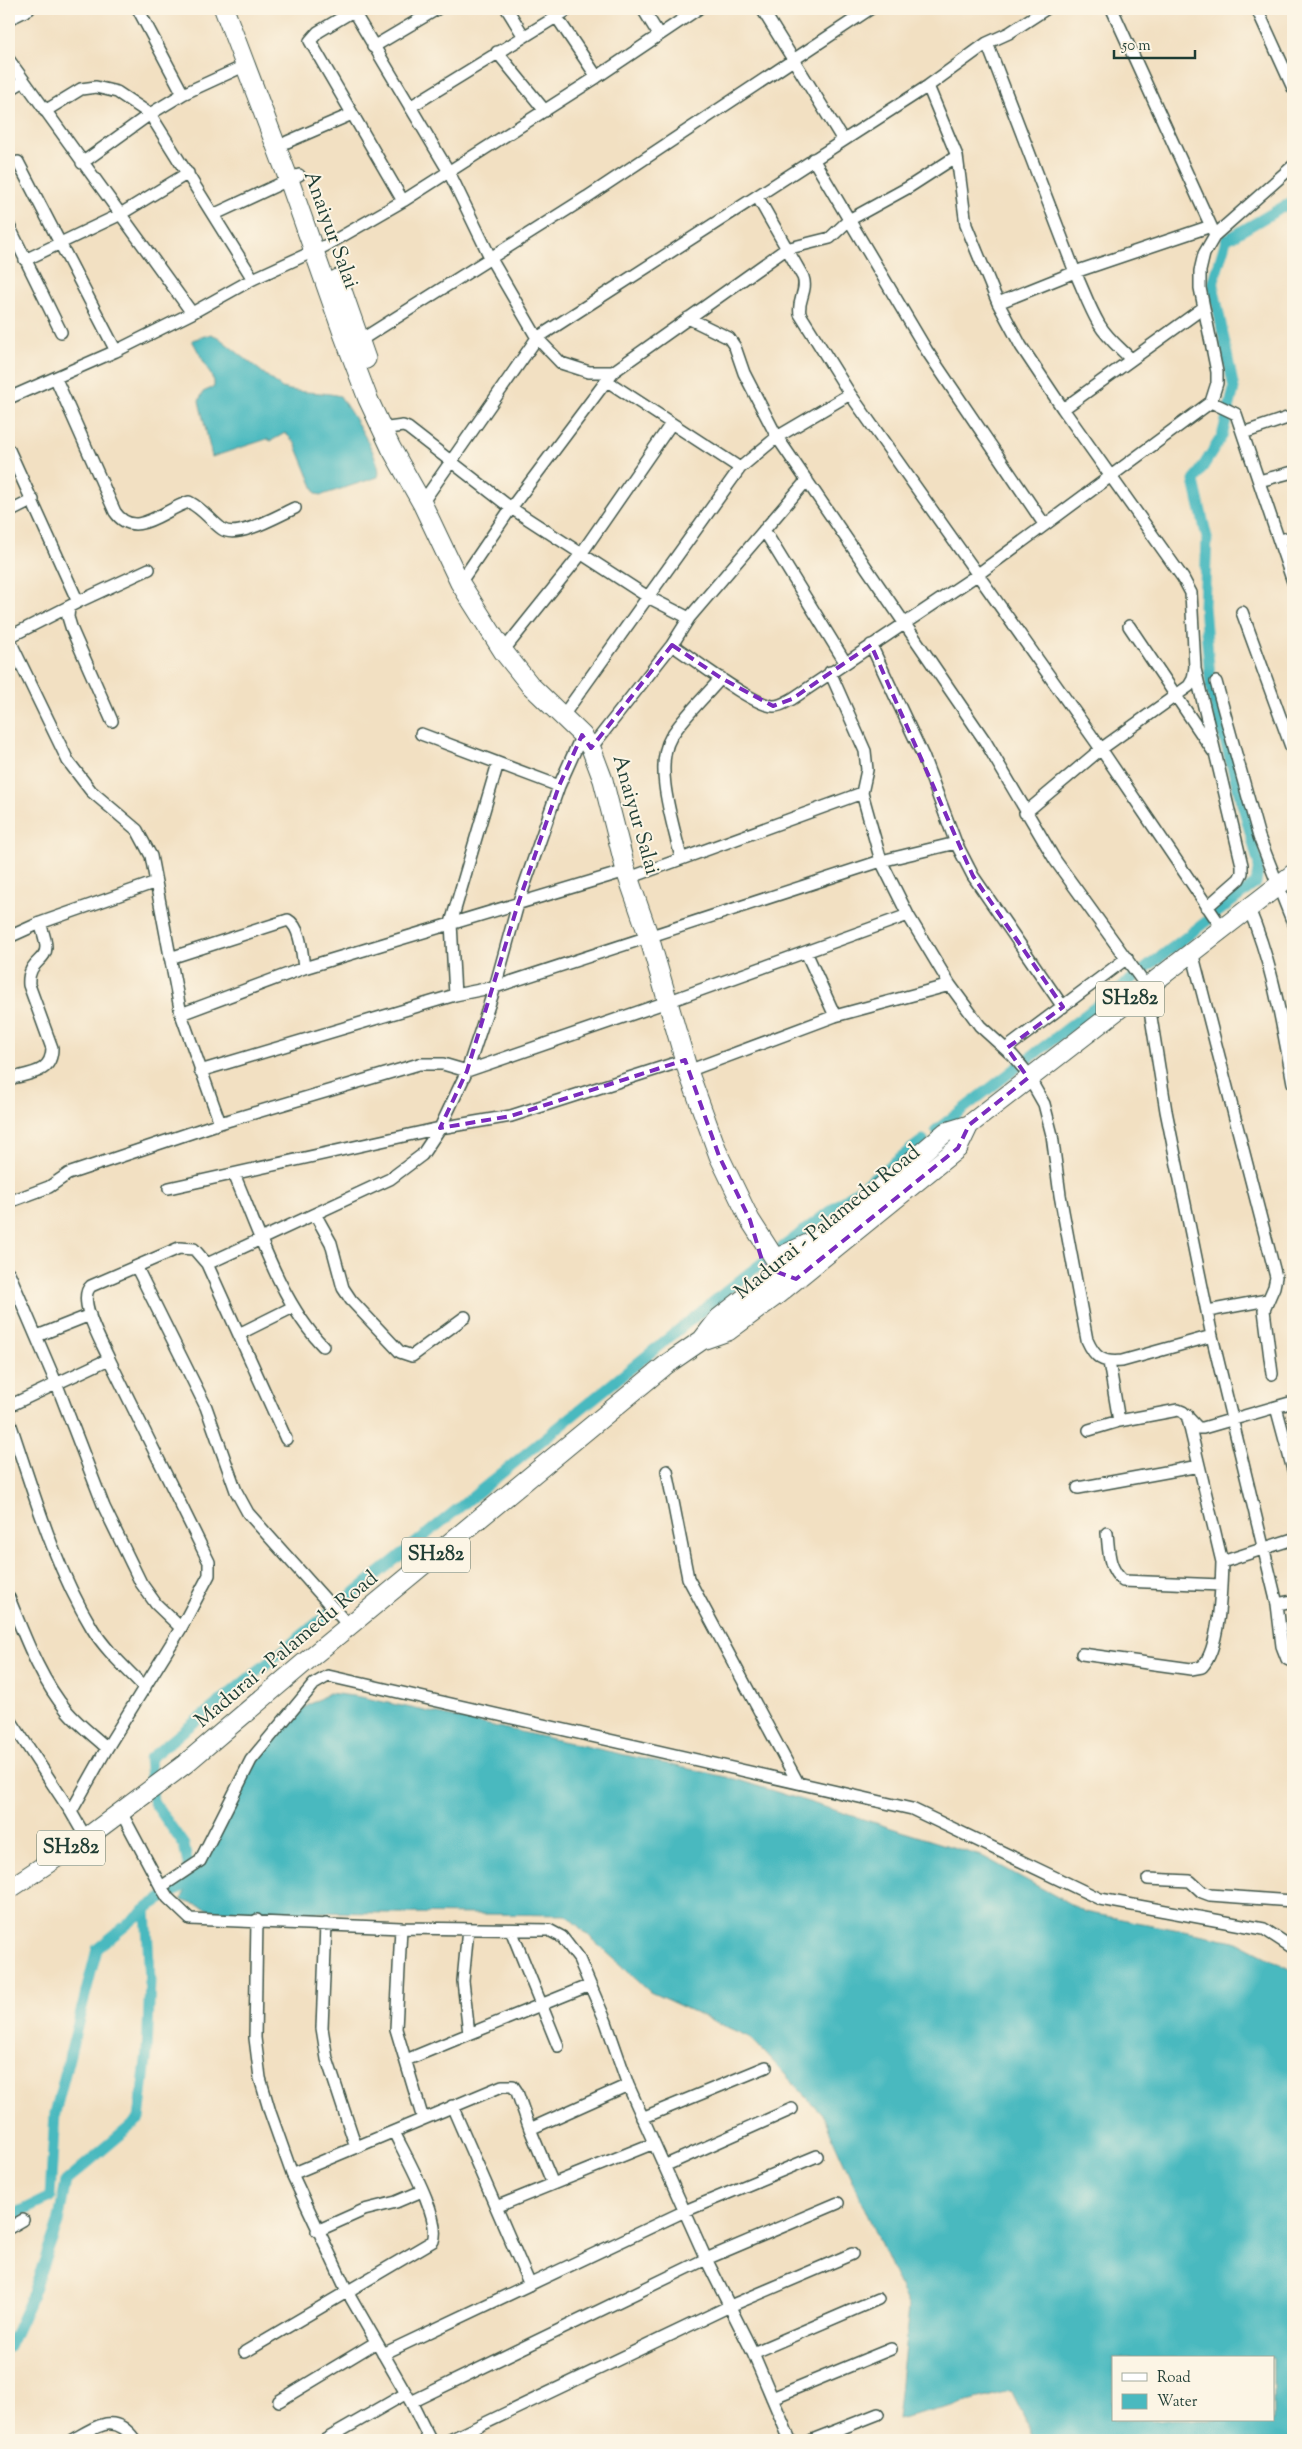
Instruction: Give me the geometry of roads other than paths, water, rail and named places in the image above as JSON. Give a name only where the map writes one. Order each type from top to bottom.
[{"type":"main road","name":"Anaiyur Salai","points":[[224,9],[244,66],[294,178],[354,344],[401,463]]},
{"type":"main road","name":"Anaiyur Salai","points":[[236,9],[286,142],[294,178]]},
{"type":"main road","name":"Anaiyur Salai","points":[[354,344],[368,399],[391,448],[422,503],[460,583],[503,651],[530,685],[586,741],[603,780],[628,874],[687,1065],[719,1156],[769,1262],[778,1294]]},
{"type":"main road","name":"Madurai - Palamedu Road","points":[[9,1889],[86,1838],[174,1773],[667,1364],[702,1340],[728,1331],[778,1294],[796,1279],[946,1132],[969,1125],[1026,1073],[1192,952],[1293,874]]},
{"type":"main road","name":"Madurai - Palamedu Road","points":[[702,1340],[719,1318],[740,1302],[769,1262],[863,1214]]},
{"type":"main road","points":[[769,1262],[796,1279]]},
{"type":"street","points":[[9,19],[29,9]]},
{"type":"street","points":[[138,9],[183,94]]},
{"type":"street","points":[[374,47],[437,9]]},
{"type":"street","points":[[507,9],[523,36]]},
{"type":"street","points":[[410,107],[569,9]]},
{"type":"street","points":[[644,9],[659,35]]},
{"type":"street","points":[[9,398],[56,379],[116,351],[192,313],[253,279],[320,249],[449,172],[597,77],[698,9]]},
{"type":"street","points":[[762,9],[842,140]]},
{"type":"street","points":[[354,344],[492,259],[870,9]]},
{"type":"street","points":[[422,503],[450,460],[537,338],[928,86],[987,43],[1009,33],[1046,9]]},
{"type":"street","points":[[672,645],[721,678],[765,704],[774,706],[792,699],[977,575],[1109,476],[1214,403],[1217,372],[1200,288],[1200,271],[1213,230],[1112,9]]},
{"type":"street","points":[[1257,9],[1293,88]]},
{"type":"street","points":[[403,201],[310,41],[318,32],[353,10],[449,172],[492,259],[537,338],[561,363],[610,376],[671,424],[740,468]]},
{"type":"street","points":[[556,16],[597,77]]},
{"type":"street","points":[[987,43],[1075,272],[1099,325],[1131,359]]},
{"type":"street","points":[[497,52],[545,111]]},
{"type":"street","points":[[9,60],[119,215],[192,313]]},
{"type":"street","points":[[82,163],[150,114],[183,94],[244,66]]},
{"type":"street","points":[[9,90],[24,81]]},
{"type":"street","points":[[928,86],[958,156],[966,225],[998,304],[1021,346],[1063,409],[1189,586],[1195,667],[1240,847],[1242,873],[1239,879],[1208,907]]},
{"type":"street","points":[[45,111],[80,89],[96,87],[117,92],[150,114],[253,279]]},
{"type":"street","points":[[286,142],[352,114]]},
{"type":"street","points":[[460,583],[511,508],[610,376],[786,248],[830,238],[849,220],[909,187],[958,156]]},
{"type":"street","points":[[813,159],[926,351],[1044,524]]},
{"type":"street","points":[[18,162],[116,351]]},
{"type":"street","points":[[998,304],[1075,272],[1213,230],[1293,166]]},
{"type":"street","points":[[25,260],[119,215],[188,173]]},
{"type":"street","points":[[214,215],[294,178]]},
{"type":"street","points":[[757,196],[806,284],[799,306],[800,314],[850,394],[1101,749],[1222,928]]},
{"type":"street","points":[[9,226],[61,332]]},
{"type":"street","points":[[1063,409],[1203,308]]},
{"type":"street","points":[[688,318],[729,338],[777,437],[985,741],[1025,813],[1055,860],[1146,986],[1166,1111],[1212,1336],[1234,1418],[1277,1604],[1282,1646],[1287,1659],[1293,1662]]},
{"type":"street","points":[[56,379],[115,512],[121,521],[130,525],[140,525],[180,504],[189,502],[201,508],[224,530],[236,533],[295,508]]},
{"type":"street","points":[[562,717],[740,468],[777,437],[850,394]]},
{"type":"street","points":[[1214,403],[1236,414],[1293,582]]},
{"type":"street","points":[[1243,433],[1293,416]]},
{"type":"street","points":[[503,651],[581,554],[671,424]]},
{"type":"street","points":[[388,428],[403,426],[408,428],[511,508],[648,597],[689,618]]},
{"type":"street","points":[[9,450],[33,500],[74,605],[68,617],[72,630],[112,721]]},
{"type":"street","points":[[1259,481],[1293,472]]},
{"type":"street","points":[[207,1264],[390,1180],[422,1155],[440,1128],[467,1071],[495,987],[518,904],[559,786],[586,741],[672,645],[689,618],[807,480]]},
{"type":"street","points":[[9,512],[33,500]]},
{"type":"street","points":[[764,530],[845,662]]},
{"type":"street","points":[[1279,541],[1293,536]]},
{"type":"street","points":[[149,569],[9,638],[68,761],[91,792],[137,830],[151,856],[181,1014],[220,1123]]},
{"type":"street","points":[[1242,612],[1293,752]]},
{"type":"street","points":[[1129,626],[1218,759]]},
{"type":"street","points":[[872,645],[923,756],[956,843],[988,899],[1063,1007]]},
{"type":"street","points":[[1025,813],[1101,749],[1189,686],[1195,667]]},
{"type":"street","points":[[830,672],[865,751],[867,770],[862,794],[881,861],[908,915],[950,985],[980,1026],[991,1038],[1010,1052],[1026,1073],[1044,1104],[1049,1119],[1060,1195],[1087,1340],[1099,1360],[1109,1362],[1212,1336]]},
{"type":"street","points":[[681,858],[664,774],[663,758],[671,738],[721,678]]},
{"type":"street","points":[[1216,682],[1259,837],[1293,922]]},
{"type":"street","points":[[421,734],[559,786]]},
{"type":"street","points":[[455,995],[451,923],[498,763]]},
{"type":"street","points":[[181,1014],[304,968],[451,923],[681,858],[862,794]]},
{"type":"street","points":[[200,1071],[455,995],[495,987],[881,861],[956,843]]},
{"type":"street","points":[[9,937],[40,923],[156,882]]},
{"type":"street","points":[[1249,909],[1269,964],[1293,1083]]},
{"type":"street","points":[[9,1202],[49,1187],[68,1174],[220,1123],[419,1064],[443,1064],[467,1071],[668,1002],[908,915]]},
{"type":"street","points":[[170,958],[288,920],[292,922],[296,929],[304,968]]},
{"type":"street","points":[[9,1079],[37,1071],[47,1066],[52,1060],[52,1048],[29,985],[28,975],[31,968],[45,952],[46,946],[40,923]]},
{"type":"street","points":[[806,952],[834,1016]]},
{"type":"street","points":[[1192,952],[1274,1269],[1274,1287],[1267,1300],[1264,1320],[1272,1374]]},
{"type":"street","points":[[1010,1052],[1063,1007],[1128,959]]},
{"type":"street","points":[[169,1188],[440,1128],[511,1116],[687,1065],[834,1016],[950,985]]},
{"type":"street","points":[[234,1174],[293,1307],[307,1330],[323,1346]]},
{"type":"street","points":[[315,1214],[330,1243],[343,1288],[359,1311],[400,1352],[412,1356],[465,1317]]},
{"type":"street","points":[[71,1812],[107,1748],[181,1628],[209,1575],[210,1562],[109,1359],[85,1300],[87,1289],[179,1248],[186,1247],[199,1253],[207,1264],[286,1439]]},
{"type":"street","points":[[137,1268],[206,1407],[236,1491],[248,1513],[349,1626]]},
{"type":"street","points":[[9,1273],[57,1384],[104,1507],[141,1583],[156,1604],[181,1628]]},
{"type":"street","points":[[1208,1312],[1267,1300]]},
{"type":"street","points":[[239,1334],[293,1307]]},
{"type":"street","points":[[37,1336],[90,1315]]},
{"type":"street","points":[[9,1406],[109,1359]]},
{"type":"street","points":[[1109,1362],[1119,1421]]},
{"type":"street","points":[[1089,1430],[1119,1421],[1178,1410],[1187,1415],[1198,1428],[1293,1402]]},
{"type":"street","points":[[1276,1407],[1293,1470]]},
{"type":"street","points":[[1082,1654],[1191,1669],[1202,1667],[1212,1652],[1221,1585],[1222,1562],[1187,1415]]},
{"type":"street","points":[[9,1420],[46,1530],[72,1591],[93,1629],[108,1650],[145,1688]]},
{"type":"street","points":[[1078,1488],[1199,1466]]},
{"type":"street","points":[[667,1471],[688,1578],[798,1784]]},
{"type":"street","points":[[1107,1533],[1109,1561],[1116,1575],[1123,1581],[1221,1585]]},
{"type":"street","points":[[1222,1562],[1293,1539]]},
{"type":"street","points":[[9,1598],[33,1655],[52,1691],[68,1712],[107,1748]]},
{"type":"street","points":[[1277,1604],[1293,1601]]},
{"type":"street","points":[[161,1888],[200,1861],[251,1760],[314,1684],[328,1676],[912,1809],[1100,1899],[1264,1929],[1293,1948]]},
{"type":"street","points":[[9,1718],[86,1838]]},
{"type":"street","points":[[126,1808],[161,1888],[168,1898],[190,1919],[257,1920],[401,1928],[549,1930],[562,1937],[580,1959],[642,2118],[706,2259],[753,2353],[790,2440]]},
{"type":"street","points":[[1148,1879],[1190,1881],[1202,1892],[1210,1896],[1293,1901]]},
{"type":"street","points":[[257,1920],[255,2038],[260,2078],[292,2174],[317,2231],[375,2343],[408,2398],[430,2440]]},
{"type":"street","points":[[326,1924],[322,2028],[327,2059],[356,2147]]},
{"type":"street","points":[[401,1928],[396,2029],[423,2119]]},
{"type":"street","points":[[468,1929],[463,1981],[470,2034]]},
{"type":"street","points":[[511,1930],[558,2046]]},
{"type":"street","points":[[406,2060],[541,2004],[590,1986]]},
{"type":"street","points":[[642,2118],[766,2067]]},
{"type":"street","points":[[530,2129],[628,2085]]},
{"type":"street","points":[[292,2174],[502,2086],[513,2086],[553,2184]]},
{"type":"street","points":[[452,2106],[530,2285]]},
{"type":"street","points":[[664,2166],[792,2109]]},
{"type":"street","points":[[245,2352],[434,2241],[436,2235],[435,2224],[422,2191],[394,2132]]},
{"type":"street","points":[[496,2207],[654,2143]]},
{"type":"street","points":[[383,2354],[685,2211],[817,2156]]},
{"type":"street","points":[[317,2231],[364,2210],[396,2202],[422,2191]]},
{"type":"street","points":[[325,2440],[408,2398],[706,2259],[838,2203]]},
{"type":"street","points":[[9,2228],[23,2220]]},
{"type":"street","points":[[450,2440],[730,2306],[852,2254]]},
{"type":"street","points":[[753,2353],[878,2299]]},
{"type":"street","points":[[279,2401],[375,2343]]},
{"type":"street","points":[[772,2398],[891,2349]]},
{"type":"street","points":[[812,2440],[878,2414]]},
{"type":"street","points":[[76,2439],[110,2422],[118,2423],[128,2430],[135,2440]]},
{"type":"water","points":[[211,334],[218,337],[282,388],[340,396],[371,449],[379,470],[378,477],[322,495],[316,494],[295,443],[285,433],[271,441],[267,439],[212,457],[199,401],[203,392],[214,387],[214,381],[192,340]]},
{"type":"water","points":[[329,1693],[361,1697],[735,1779],[984,1857],[1085,1912],[1235,1941],[1293,1971],[1293,2440],[1035,2440],[1011,2391],[897,2420],[909,2307],[822,2114],[751,2038],[650,1992],[566,1915],[215,1911],[181,1900],[245,1767],[287,1718]]},
{"type":"waterway","points":[[936,1130],[1256,883],[1259,865],[1211,690],[1204,606],[1207,538],[1194,481],[1222,436],[1234,389],[1213,284],[1226,240],[1293,201]]},
{"type":"waterway","points":[[9,2347],[29,2303],[58,2223],[66,2181],[139,2119],[147,2052],[150,1981],[146,1909],[191,1879],[184,1845],[153,1801],[149,1759],[750,1272],[923,1140]]},
{"type":"waterway","points":[[9,2217],[50,2197],[55,2113],[97,1949],[146,1909]]}]
